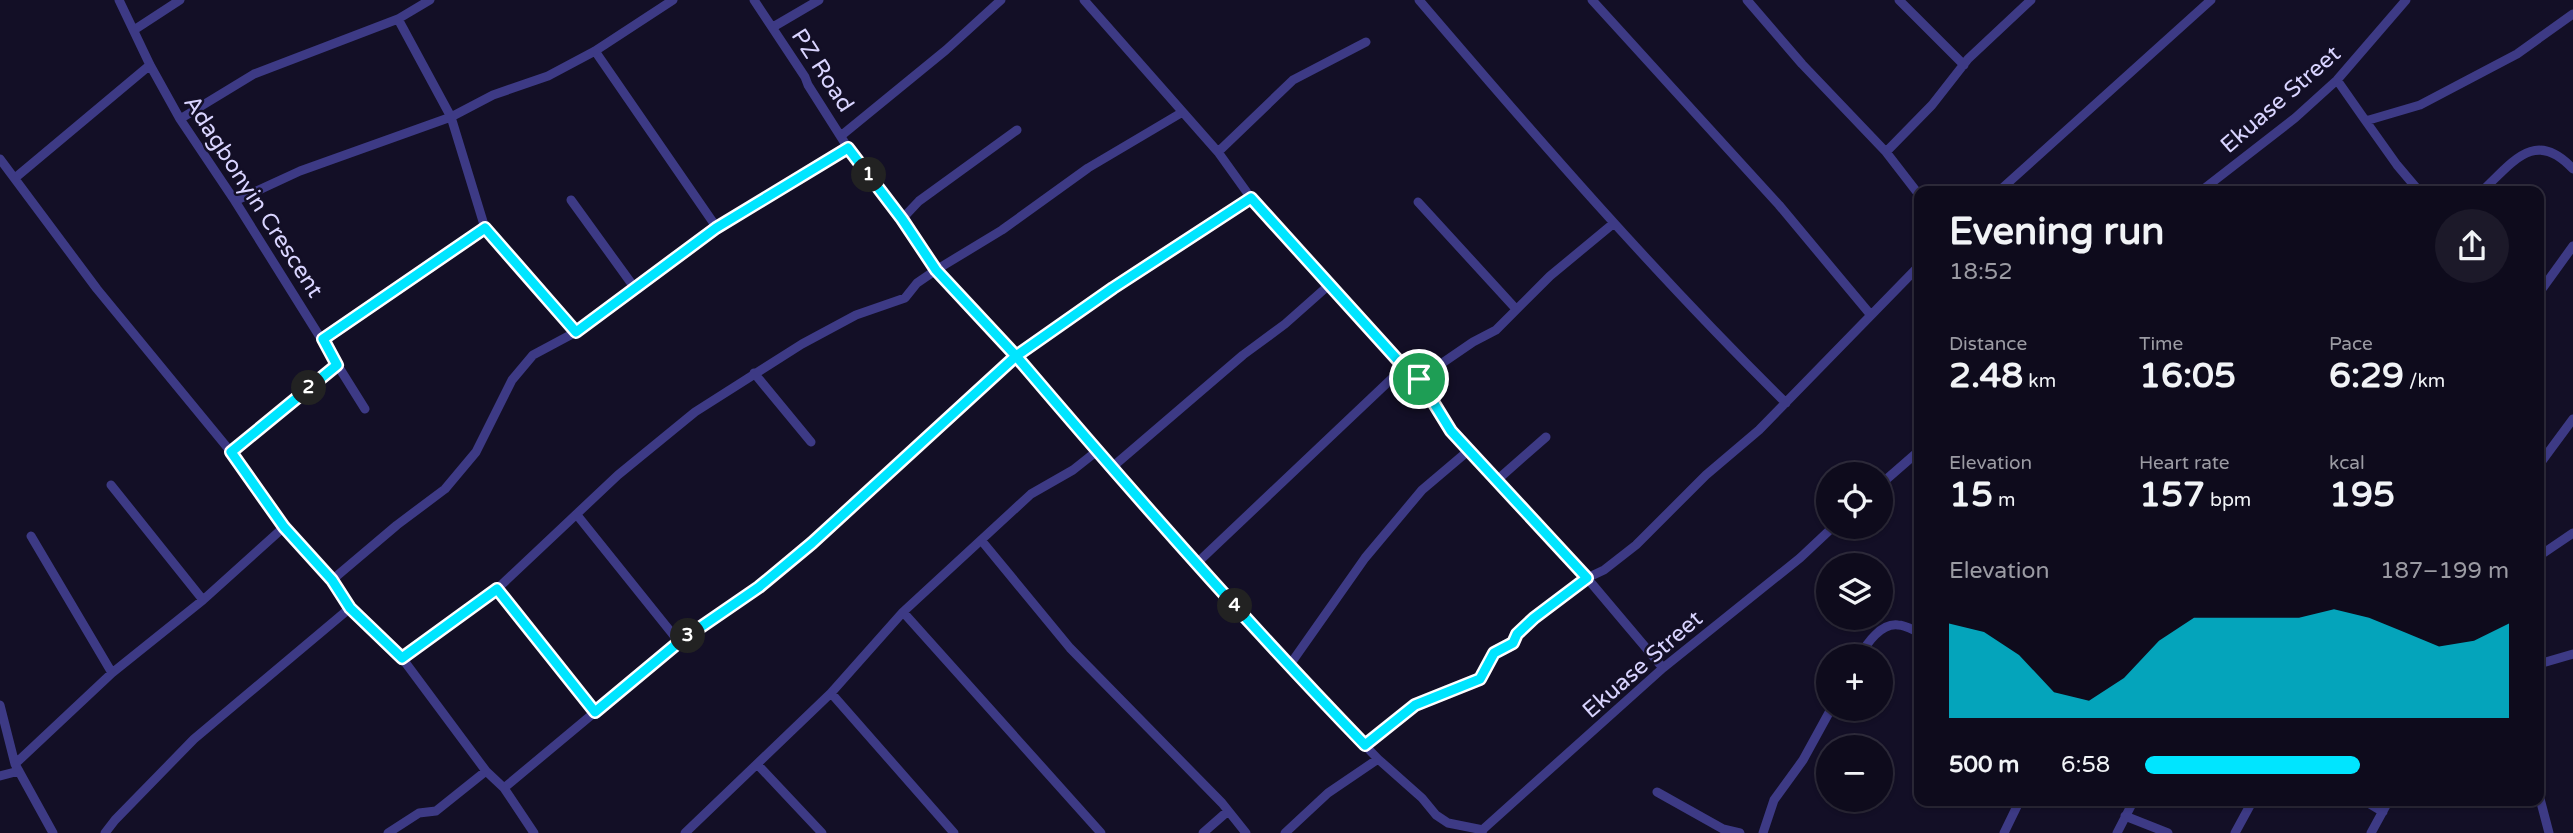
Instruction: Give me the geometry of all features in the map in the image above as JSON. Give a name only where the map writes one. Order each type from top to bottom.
[{"type":"street","name":"Adagbonyin Crescent","points":[[119,0],[180,119],[235,201],[365,409]]},
{"type":"street","points":[[134,30],[180,0]]},
{"type":"street","points":[[180,119],[254,74],[398,19],[430,0]]},
{"type":"street","points":[[235,201],[300,172],[451,117],[493,95],[548,76],[594,51],[673,0]]},
{"type":"street","name":"PZ Road","points":[[754,0],[848,148],[902,219],[936,270],[1016,356],[1110,469],[1289,666],[1378,759],[1422,797],[1436,815],[1448,823],[1481,831]]},
{"type":"street","points":[[773,27],[819,0]]},
{"type":"street","points":[[842,135],[946,50],[1001,0]]},
{"type":"street","points":[[1084,0],[1218,152],[1251,198],[1404,367],[1419,379],[1451,431],[1468,451],[1587,578],[1663,668]]},
{"type":"street","points":[[1419,0],[1674,291],[1786,403]]},
{"type":"street","points":[[1592,0],[1779,205],[1870,314]]},
{"type":"street","points":[[1747,0],[1802,64],[1886,152],[1914,188]]},
{"type":"street","points":[[1899,0],[1964,65]]},
{"type":"street","points":[[1886,152],[1932,105],[1988,39],[2031,0]]},
{"type":"street","points":[[2005,186],[2211,0]]},
{"type":"street","name":"Ekuase Street","points":[[2215,186],[2337,80],[2406,0]]},
{"type":"street","points":[[2365,120],[2420,105],[2517,54],[2573,14]]},
{"type":"street","points":[[398,19],[451,117],[485,228],[576,332]]},
{"type":"street","points":[[1218,152],[1293,80],[1366,42]]},
{"type":"street","points":[[594,51],[716,228]]},
{"type":"street","points":[[15,178],[150,65]]},
{"type":"street","points":[[2337,80],[2415,186]]},
{"type":"street","points":[[402,658],[497,589],[533,552],[577,516],[618,475],[695,412],[754,373],[856,315],[905,298],[917,284],[936,270],[1002,230],[1088,168],[1181,113]]},
{"type":"street","points":[[902,219],[919,201],[1017,130]]},
{"type":"street","points":[[332,580],[445,489],[476,452],[512,380],[533,355],[576,332],[716,228],[848,148]]},
{"type":"street","points":[[2488,186],[2525,152],[2538,148],[2553,151],[2573,169]]},
{"type":"street","points":[[0,159],[97,289],[231,452],[284,527],[332,580],[350,608],[402,658],[486,771],[504,788],[530,831]]},
{"type":"street","points":[[504,788],[679,642],[759,587],[812,543],[1016,356],[1113,288],[1251,198]]},
{"type":"street","points":[[571,200],[634,288]]},
{"type":"street","points":[[1418,202],[1516,309]]},
{"type":"street","points":[[1419,379],[1496,330],[1550,276],[1614,223]]},
{"type":"street","points":[[323,339],[485,228]]},
{"type":"street","points":[[2544,286],[2573,246]]},
{"type":"street","points":[[1365,745],[1415,705],[1480,679],[1494,653],[1513,643],[1517,634],[1534,618],[1587,578],[1604,570],[1656,528],[1706,475],[1751,438],[1914,271]]},
{"type":"street","points":[[1110,469],[1329,285]]},
{"type":"street","points":[[231,452],[337,365]]},
{"type":"street","points":[[1196,564],[1404,367]]},
{"type":"street","points":[[754,373],[811,442]]},
{"type":"street","points":[[2544,458],[2573,419]]},
{"type":"street","points":[[1496,481],[1546,437]]},
{"type":"street","points":[[685,833],[831,693],[903,612],[1031,495],[1073,470],[1097,451]]},
{"type":"street","points":[[1289,666],[1365,558],[1422,490],[1468,451]]},
{"type":"street","points":[[1893,474],[1914,455]]},
{"type":"street","points":[[111,485],[203,600]]},
{"type":"street","points":[[577,516],[679,642]]},
{"type":"street","points":[[0,776],[17,767],[113,673],[203,600],[284,527]]},
{"type":"street","points":[[2544,553],[2573,533]]},
{"type":"street","points":[[31,536],[113,673]]},
{"type":"street","name":"Ekuase Street","points":[[1481,831],[1663,668],[1820,539]]},
{"type":"street","points":[[981,540],[1070,648],[1228,811],[1246,833]]},
{"type":"street","points":[[497,589],[595,712]]},
{"type":"street","points":[[105,833],[194,739],[350,608]]},
{"type":"street","points":[[903,612],[1101,833]]},
{"type":"street","points":[[1869,644],[1886,626],[1899,625],[1914,631]]},
{"type":"street","points":[[2544,663],[2573,654]]},
{"type":"street","points":[[831,693],[954,833]]},
{"type":"street","points":[[0,705],[17,767],[53,833]]},
{"type":"street","points":[[1763,833],[1774,800],[1803,760],[1824,721]]},
{"type":"street","points":[[1285,833],[1328,793],[1378,759]]},
{"type":"street","points":[[757,764],[822,833]]},
{"type":"street","points":[[388,833],[419,813],[436,811],[486,771]]},
{"type":"street","points":[[1657,792],[1723,829],[1741,833]]},
{"type":"street","points":[[2004,833],[2017,806]]},
{"type":"street","points":[[2117,833],[2131,806]]},
{"type":"street","points":[[2235,833],[2250,806]]},
{"type":"street","points":[[2373,806],[2383,812]]},
{"type":"street","points":[[2371,833],[2386,806]]},
{"type":"street","points":[[2542,806],[2549,833]]},
{"type":"street","points":[[1203,833],[1228,811]]},
{"type":"street","points":[[2125,816],[2168,833]]},
{"type":"route","points":[[1419,379],[1404,367],[1251,198],[1184,240],[1016,356],[936,270],[902,219],[848,148],[716,228],[576,332],[485,228],[323,339],[337,365],[231,452],[284,527],[332,580],[350,608],[402,658],[497,589],[595,712],[679,642],[759,587],[812,543],[1016,356],[1110,469],[1289,666],[1365,745],[1415,705],[1480,679],[1494,653],[1513,643],[1517,634],[1534,618],[1587,578],[1451,431],[1419,379]]}]
